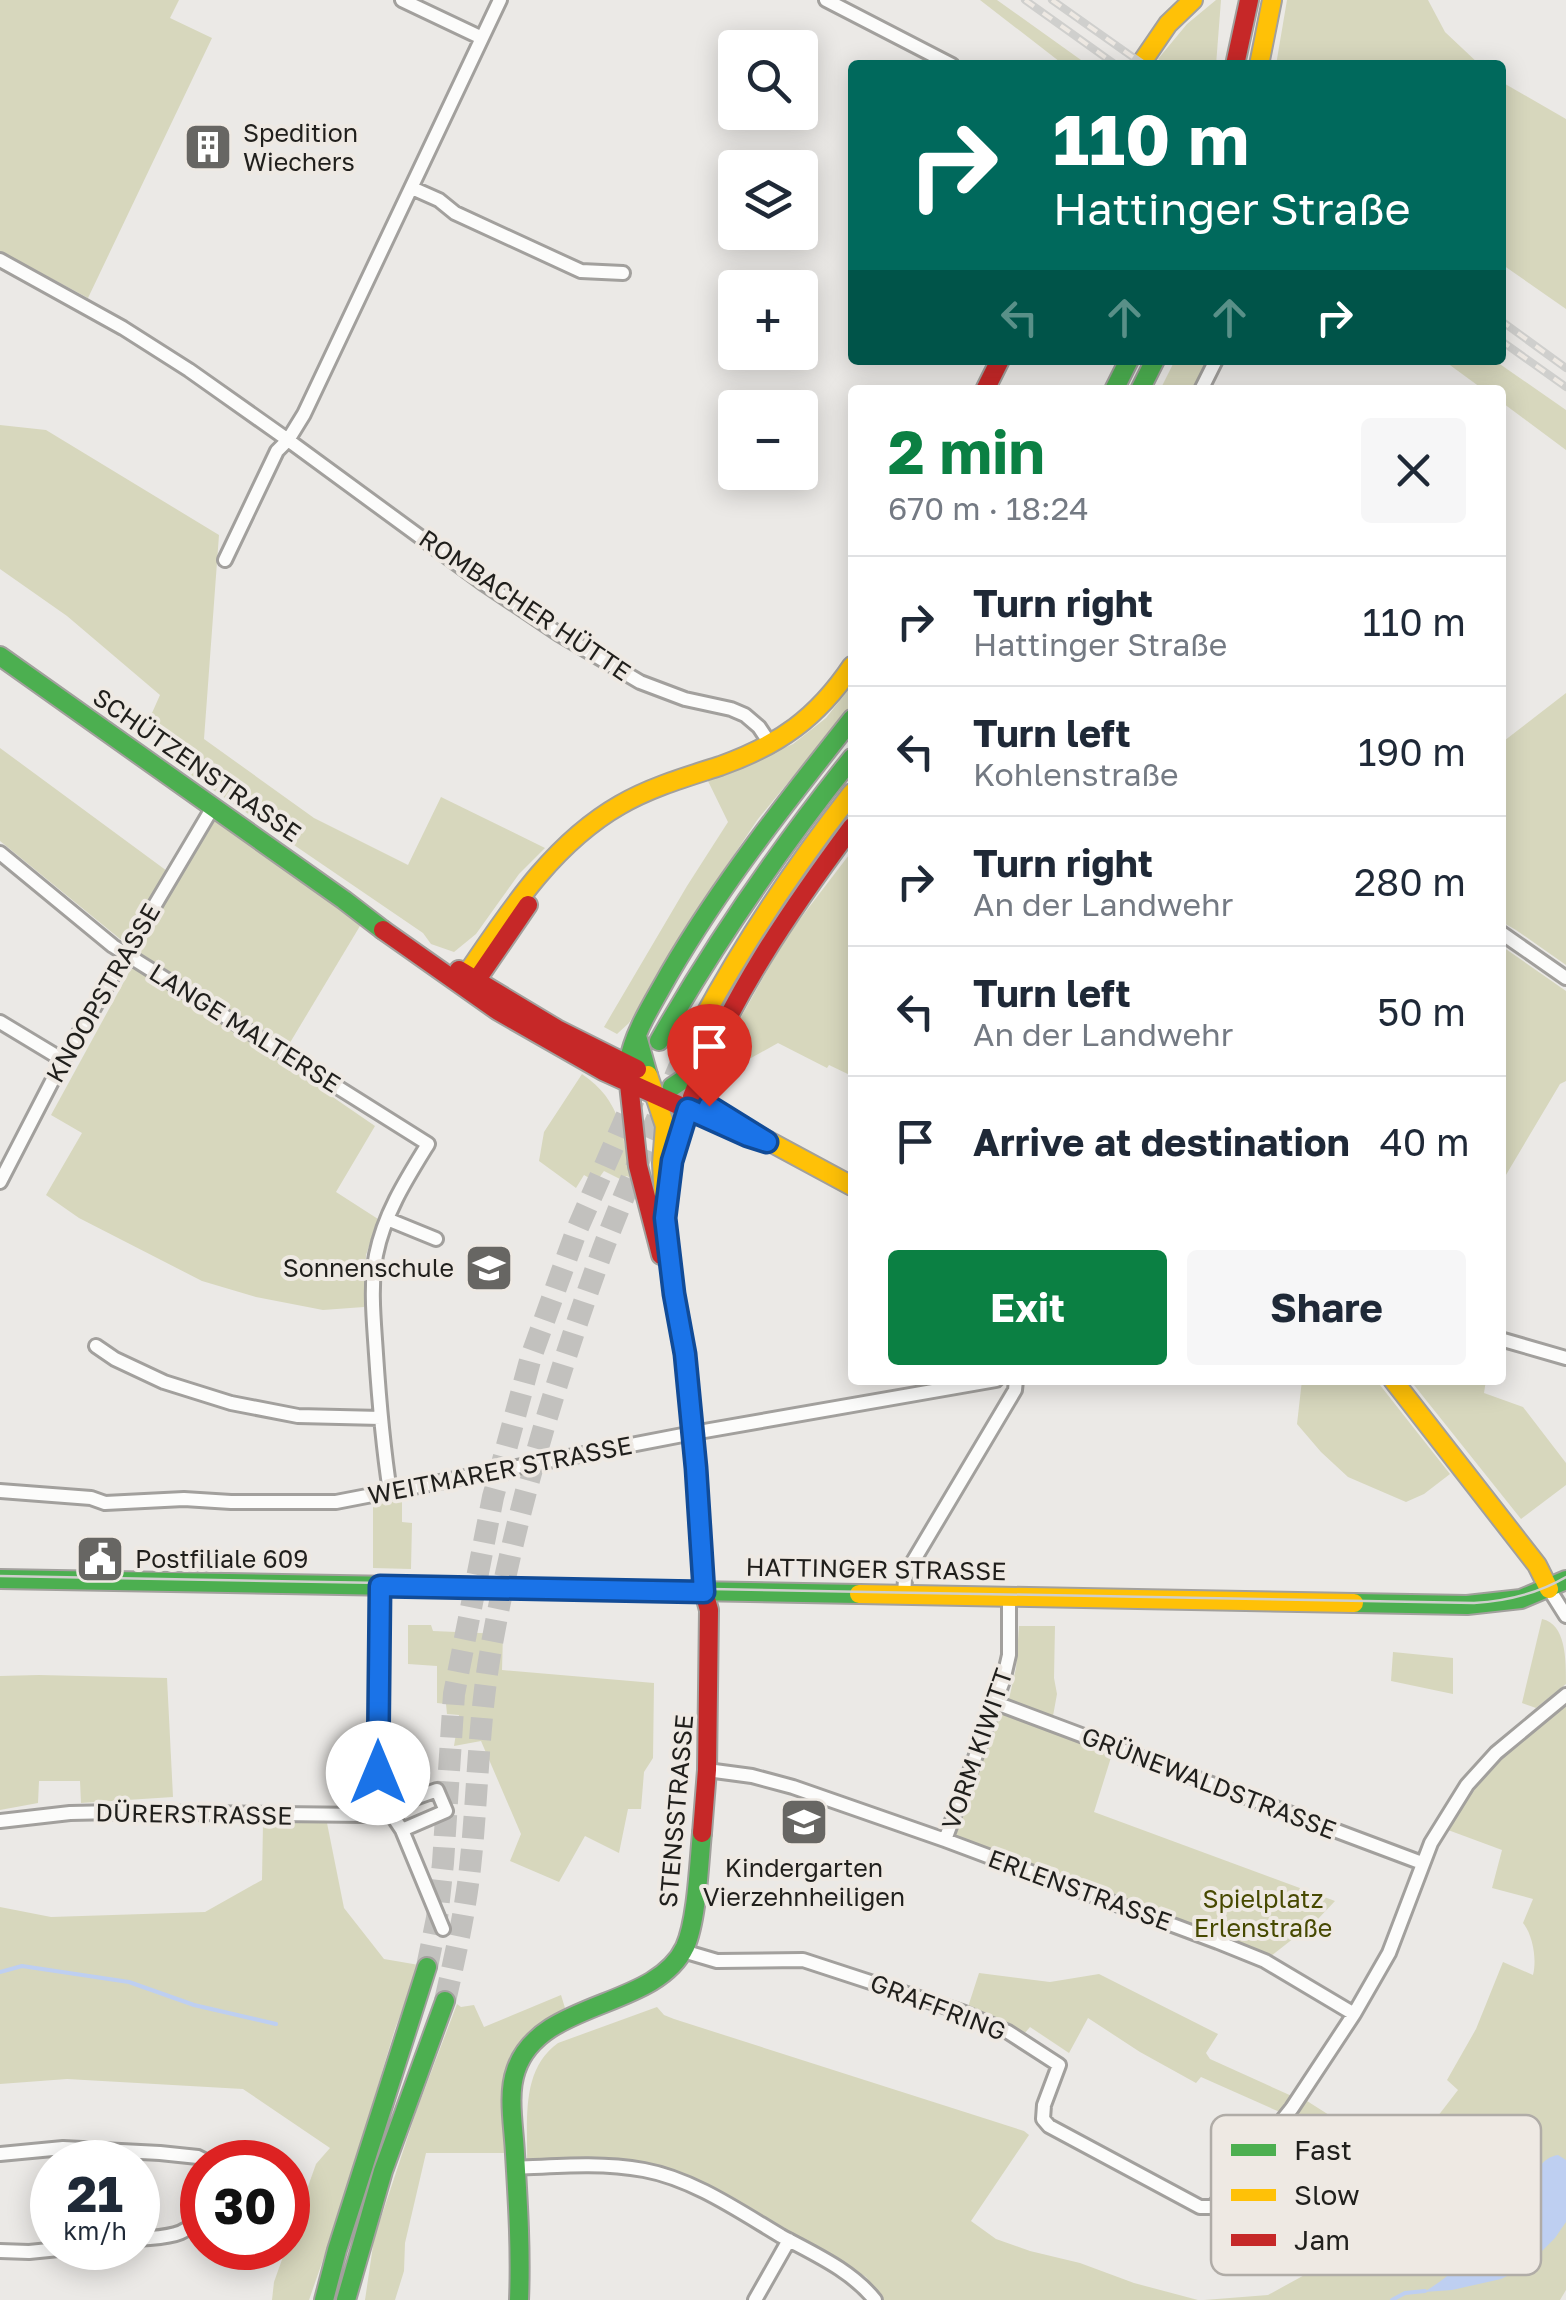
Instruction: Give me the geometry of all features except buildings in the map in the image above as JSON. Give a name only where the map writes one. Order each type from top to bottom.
[{"type":"main road","points":[[1143,60],[1168,24],[1193,0]]},
{"type":"main road","points":[[1236,60],[1249,0]]},
{"type":"main road","points":[[1260,60],[1272,0]]},
{"type":"main road","name":"SCHÜTZENSTRASSE","points":[[0,656],[372,923],[558,1029],[628,1074]]},
{"type":"main road","points":[[469,981],[516,901],[544,866],[579,834],[642,794],[771,745],[822,708],[848,673]]},
{"type":"main road","points":[[674,1294],[650,1221],[632,1118],[630,1049],[675,962],[742,859],[848,724]]},
{"type":"main road","points":[[659,1041],[738,909],[848,763]]},
{"type":"main road","points":[[685,1053],[721,982],[757,924],[848,797]]},
{"type":"main road","points":[[664,1209],[672,1161],[702,1066],[770,942],[848,833]]},
{"type":"main road","points":[[637,1036],[648,1075],[664,1091],[664,1209],[674,1294]]},
{"type":"main road","points":[[632,1118],[643,1104],[702,1066]]},
{"type":"main road","points":[[628,1074],[648,1075]]},
{"type":"main road","points":[[628,1074],[744,1126],[848,1184]]},
{"type":"main road","name":"STENSSTRASSE","points":[[674,1294],[685,1354],[704,1592],[709,1610],[707,1770],[692,1924],[683,1951]]},
{"type":"main road","points":[[1396,1385],[1536,1565],[1558,1584]]},
{"type":"main road","name":"HATTINGER STRASSE","points":[[0,1579],[1467,1605],[1513,1601],[1558,1584]]},
{"type":"main road","points":[[519,2300],[521,2258],[512,2088],[516,2068],[532,2044],[555,2024],[666,1973],[683,1951]]},
{"type":"main road","points":[[324,2300],[426,1968]]},
{"type":"main road","points":[[346,2300],[383,2171],[445,2002]]},
{"type":"street","points":[[402,0],[482,38]]},
{"type":"street","points":[[225,560],[278,450],[304,414],[500,0]]},
{"type":"street","points":[[826,0],[942,60]]},
{"type":"street","points":[[412,188],[439,200],[455,213],[581,272],[624,273]]},
{"type":"street","name":"ROMBACHER HÜTTE","points":[[0,260],[64,304],[123,328],[189,370],[483,583],[560,634],[640,682],[746,715],[760,727],[771,745]]},
{"type":"street","name":"KNOOPSTRASSE","points":[[0,1182],[63,1060],[213,808]]},
{"type":"street","name":"LANGE MALTERSE","points":[[0,853],[113,946],[428,1144],[387,1219],[376,1255],[373,1309],[390,1492]]},
{"type":"street","points":[[1506,936],[1566,978]]},
{"type":"street","points":[[0,1022],[63,1060]]},
{"type":"street","points":[[387,1219],[436,1239]]},
{"type":"street","points":[[1506,1341],[1566,1358]]},
{"type":"street","points":[[96,1346],[164,1382],[231,1403],[298,1416],[381,1418]]},
{"type":"street","name":"WEITMARER STRASSE","points":[[0,1492],[91,1498],[105,1503],[184,1499],[336,1502],[967,1385]]},
{"type":"street","points":[[904,1595],[911,1565],[1016,1385]]},
{"type":"street","points":[[1558,1584],[1566,1616]]},
{"type":"street","points":[[380,1586],[378,1773],[388,1809],[402,1830],[442,1929]]},
{"type":"street","name":"VORM KIWITT","points":[[945,1840],[996,1703],[1008,1655],[1009,1597]]},
{"type":"street","points":[[1354,2014],[1389,1953],[1422,1864],[1467,1785],[1510,1740],[1566,1695]]},
{"type":"street","name":"GRÜNEWALDSTRASSE","points":[[996,1703],[1422,1864]]},
{"type":"street","name":"ERLENSTRASSE","points":[[707,1770],[793,1787],[945,1840],[1265,1961],[1354,2014]]},
{"type":"street","name":"DÜRERSTRASSE","points":[[0,1821],[88,1812],[367,1815],[437,1790],[446,1811],[402,1830]]},
{"type":"street","name":"GRAFFRING","points":[[683,1951],[717,1961],[803,1960],[934,2002],[1008,2032],[1059,2064],[1044,2105],[1043,2119],[1048,2126],[1200,2206],[1211,2207]]},
{"type":"street","name":"GRAFFRING","points":[[1287,2115],[1354,2014]]},
{"type":"street","points":[[0,2154],[63,2148],[180,2155]]},
{"type":"street","points":[[514,2168],[620,2166],[681,2182],[841,2269],[875,2300]]},
{"type":"street","points":[[756,2300],[789,2240]]},
{"type":"street","points":[[0,2252],[30,2252]]},
{"type":"green space","points":[[0,0],[179,0],[170,18],[212,38],[88,298],[0,251]]},
{"type":"green space","points":[[980,0],[997,0],[1081,60],[1058,60]]},
{"type":"green space","points":[[1221,0],[1216,60],[1158,59],[1187,24]]},
{"type":"green space","points":[[1287,0],[1428,0],[1445,32],[1475,60],[1277,60]]},
{"type":"green space","points":[[1506,84],[1566,119],[1566,309],[1506,267]]},
{"type":"green space","points":[[1172,365],[1207,365],[1196,385],[1162,385]]},
{"type":"green space","points":[[1450,365],[1501,365],[1566,410],[1566,450],[1506,405],[1506,385],[1477,385]]},
{"type":"green space","points":[[0,425],[46,430],[219,535],[204,739],[314,818],[408,865],[441,797],[545,848],[519,874],[476,934],[454,952],[431,944],[423,933],[178,766],[189,753],[148,722],[160,695],[67,616],[0,569]]},
{"type":"green space","points":[[848,690],[848,710],[758,819],[629,1023],[617,1034],[604,1027],[728,822],[708,781],[793,744],[826,718]]},
{"type":"green space","points":[[1566,693],[1566,965],[1506,924],[1506,739]]},
{"type":"green space","points":[[0,748],[167,871],[125,943],[0,841]]},
{"type":"green space","points":[[215,820],[221,820],[363,921],[288,1046],[137,951]]},
{"type":"green space","points":[[848,856],[848,1074],[778,1043],[742,1063],[736,1077],[717,1067],[784,940]]},
{"type":"green space","points":[[1506,949],[1566,991],[1566,1081],[1560,1084],[1506,1175]]},
{"type":"green space","points":[[132,967],[251,1041],[375,1126],[336,1192],[378,1219],[366,1255],[364,1307],[323,1310],[202,1281],[79,1218],[46,1195],[82,1133],[51,1115]]},
{"type":"green space","points":[[582,1074],[613,1107],[630,1178],[620,1179],[604,1171],[596,1182],[584,1175],[576,1188],[539,1161],[544,1132]]},
{"type":"green space","points":[[1301,1385],[1380,1385],[1450,1474],[1406,1502],[1348,1477],[1297,1424]]},
{"type":"green space","points":[[1414,1385],[1485,1385],[1484,1393],[1523,1407],[1566,1463],[1566,1485],[1521,1519]]},
{"type":"green space","points":[[402,1500],[402,1522],[412,1523],[411,1569],[373,1568],[373,1505]]},
{"type":"green space","points":[[1542,1619],[1550,1622],[1560,1635],[1566,1684],[1536,1708],[1522,1703]]},
{"type":"green space","points":[[408,1625],[431,1625],[433,1631],[503,1634],[502,1670],[654,1683],[653,1758],[644,1772],[641,1809],[628,1809],[619,1853],[585,1836],[559,1882],[510,1861],[521,1834],[481,1741],[454,1746],[459,1715],[447,1714],[446,1704],[437,1703],[437,1666],[408,1664]]},
{"type":"green space","points":[[1019,1626],[1055,1626],[1057,1694],[1053,1716],[1013,1704],[1009,1699]]},
{"type":"green space","points":[[1393,1652],[1453,1658],[1453,1694],[1391,1681]]},
{"type":"green space","points":[[0,1676],[167,1678],[173,1797],[81,1803],[80,1781],[39,1781],[38,1803],[0,1810]]},
{"type":"green space","points":[[1566,1704],[1566,2290],[1560,2300],[1204,2300],[1268,2295],[1305,2275],[1541,2275],[1541,2115],[1439,2115],[1458,2090],[1447,2080],[1476,2029],[1503,1962],[1533,1975],[1533,1948],[1523,1923],[1533,1899],[1492,1888],[1502,1850],[1448,1830],[1466,1798],[1509,1750]]},
{"type":"green space","name":"Spielplatz Erlenstraße","points":[[1001,1711],[1113,1751],[1094,1812],[1335,1901],[1271,1956],[953,1838]]},
{"type":"green space","points":[[263,1823],[327,1823],[344,1908],[384,1959],[419,1965],[309,2300],[272,2300],[274,2282],[278,2270],[310,2270],[310,2181],[316,2164],[330,2148],[243,2089],[67,2079],[0,2084],[0,1907],[51,1917],[205,1912],[262,1880]]},
{"type":"green space","points":[[979,1973],[1050,1982],[1099,1974],[1218,2034],[1206,2053],[1210,2059],[1294,2097],[1282,2113],[1201,2077],[1196,2083],[1088,2018],[1069,2053],[1030,2027],[1024,2034],[968,2007]]},
{"type":"green space","points":[[561,1995],[565,2008],[527,2040],[509,2069],[505,2086],[507,2153],[426,2153],[395,2300],[365,2300],[374,2239],[457,2004],[474,2005],[484,2027]]},
{"type":"green space","points":[[657,2007],[674,2019],[1024,2131],[1029,2135],[971,2221],[996,2239],[1030,2251],[1198,2300],[884,2300],[866,2277],[727,2199],[616,2161],[567,2158],[527,2163],[529,2098],[537,2067],[546,2054],[558,2043]]},
{"type":"green space","points":[[1307,2101],[1329,2115],[1297,2115]]},
{"type":"water","points":[[1558,2155],[1566,2160],[1566,2222],[1541,2252],[1541,2164]]},
{"type":"water","points":[[1448,2275],[1509,2275],[1452,2290],[1424,2292]]},
{"type":"waterway","points":[[0,1972],[22,1966],[129,1982],[194,2005],[276,2024]]},
{"type":"waterway","points":[[1392,2300],[1405,2293],[1425,2291]]},
{"type":"tunnel","points":[[445,2001],[468,1885],[487,1676],[525,1497],[553,1396],[603,1249],[685,1053]]},
{"type":"tunnel","points":[[427,1967],[443,1863],[454,1694],[493,1497],[531,1357],[576,1232],[634,1099]]},
{"type":"tram line","points":[[0,1576],[1474,1603],[1521,1596],[1566,1577]]},
{"type":"railway","points":[[1025,0],[1109,60]]},
{"type":"railway","points":[[1052,0],[1137,60]]},
{"type":"railway","points":[[1506,324],[1566,368]]},
{"type":"railway","points":[[1506,344],[1566,387]]},
{"type":"traffic: fast","points":[[1116,385],[1126,365]]},
{"type":"traffic: fast","points":[[1142,385],[1152,365]]},
{"type":"traffic: fast","points":[[0,656],[383,930]]},
{"type":"traffic: fast","points":[[628,1064],[645,1017],[711,907],[848,724]]},
{"type":"traffic: fast","points":[[659,1041],[750,896],[848,763]]},
{"type":"traffic: fast","points":[[637,1036],[648,1075]]},
{"type":"traffic: fast","points":[[672,1087],[702,1067]]},
{"type":"traffic: fast","points":[[671,1164],[692,1098]]},
{"type":"traffic: fast","points":[[0,1579],[859,1594]]},
{"type":"traffic: fast","points":[[1354,1603],[1467,1605],[1521,1599],[1566,1580]]},
{"type":"traffic: fast","points":[[519,2300],[511,2101],[516,2070],[529,2047],[548,2030],[649,1983],[670,1967],[685,1947],[692,1922],[702,1833]]},
{"type":"traffic: fast","points":[[324,2300],[427,1967]]},
{"type":"traffic: fast","points":[[346,2300],[383,2171],[445,2001]]},
{"type":"traffic: slow","points":[[1143,60],[1168,24],[1193,0]]},
{"type":"traffic: slow","points":[[1260,60],[1272,0]]},
{"type":"traffic: slow","points":[[466,983],[466,975],[516,904],[573,839],[632,799],[741,758],[778,739],[825,701],[848,672]]},
{"type":"traffic: slow","points":[[685,1053],[762,919],[848,798]]},
{"type":"traffic: slow","points":[[648,1075],[665,1126],[665,1218],[685,1354],[699,1529]]},
{"type":"traffic: slow","points":[[761,1137],[848,1184]]},
{"type":"traffic: slow","points":[[1397,1385],[1537,1565],[1549,1589]]},
{"type":"traffic: slow","points":[[859,1594],[1354,1603]]},
{"type":"traffic: jam","points":[[1236,60],[1249,0]]},
{"type":"traffic: jam","points":[[988,385],[998,365]]},
{"type":"traffic: jam","points":[[692,1097],[743,990],[848,833]]},
{"type":"traffic: jam","points":[[478,978],[528,905]]},
{"type":"traffic: jam","points":[[383,930],[498,1011],[603,1071],[767,1142]]},
{"type":"traffic: jam","points":[[459,970],[557,1029],[637,1069]]},
{"type":"traffic: jam","points":[[628,1075],[638,1166],[661,1255]]},
{"type":"traffic: jam","points":[[699,1529],[709,1610],[707,1770],[702,1833]]},
{"type":"place","name":"Spedition Wiechers","points":[[208,147]]},
{"type":"place","name":"Sonnenschule","points":[[489,1268]]},
{"type":"place","name":"Postfiliale 609","points":[[100,1559]]},
{"type":"place","name":"Kindergarten Vierzehnheiligen","points":[[804,1822]]},
{"type":"route","points":[[378,1773],[380,1586],[704,1592],[685,1354],[664,1209],[672,1161],[688,1109],[767,1142],[709,1106]]}]
